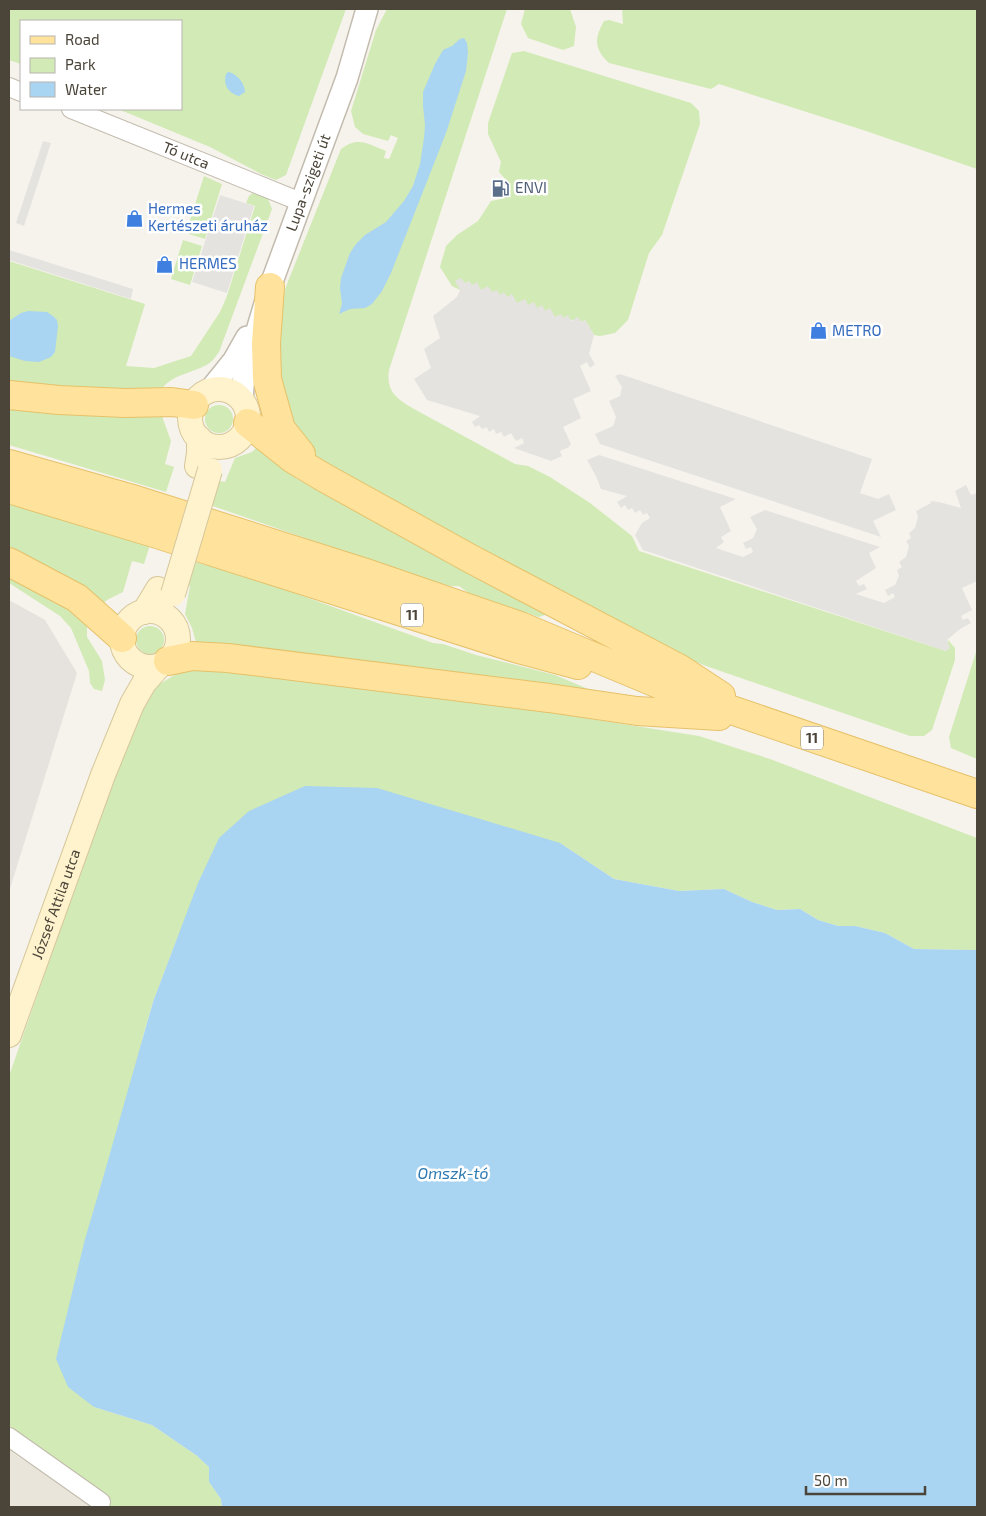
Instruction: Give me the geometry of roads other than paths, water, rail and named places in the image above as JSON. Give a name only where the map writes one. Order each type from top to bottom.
[{"type":"main road","points":[[270,287],[266,343],[267,379],[281,429],[296,450],[323,477]]},
{"type":"main road","points":[[9,395],[59,400],[124,403],[172,402],[201,398],[221,390],[228,391],[244,412],[293,459],[472,559],[680,669],[756,718]]},
{"type":"main road","points":[[201,398],[191,414],[191,423],[199,438],[208,445],[223,447],[239,439],[245,432],[244,412]]},
{"type":"main road","points":[[199,438],[199,453],[204,468]]},
{"type":"main road","points":[[123,645],[124,629],[129,621],[136,615],[144,612],[165,592],[204,468],[215,459],[223,447]]},
{"type":"main road","name":"11","points":[[9,464],[154,506],[372,575],[520,626],[673,690]]},
{"type":"main road","name":"11","points":[[9,489],[154,532],[515,648],[673,690],[977,794]]},
{"type":"main road","points":[[9,562],[77,598],[123,645],[133,662],[145,667],[192,656],[228,658],[637,710],[756,718]]},
{"type":"main road","points":[[164,664],[174,654],[178,637],[165,592]]},
{"type":"main road","points":[[144,612],[159,613],[172,621]]},
{"type":"main road","name":"József Attila utca","points":[[103,775],[126,686],[123,645]]},
{"type":"main road","name":"József Attila utca","points":[[9,1035],[103,775],[132,704],[144,683],[164,664]]},
{"type":"street","name":"Lupa-szigeti út","points":[[244,412],[244,374],[270,287],[347,78],[367,9]]},
{"type":"street","name":"Lupa-szigeti út","points":[[347,78],[380,9]]},
{"type":"street","name":"Tó utca","points":[[73,110],[301,202]]},
{"type":"street","name":"Lupa-szigeti út","points":[[201,398],[234,360],[249,333],[270,287]]},
{"type":"street","points":[[9,1437],[101,1502]]},
{"type":"water","points":[[464,38],[467,43],[468,53],[466,71],[446,133],[391,273],[382,291],[372,304],[365,308],[350,309],[339,314],[342,304],[341,278],[350,253],[365,235],[386,222],[404,201],[413,186],[420,164],[424,138],[423,92],[435,64],[443,50]]},
{"type":"water","points":[[228,72],[237,76],[242,82],[245,92],[239,96],[227,88],[225,78]]},
{"type":"water","points":[[28,311],[47,312],[57,320],[55,352],[51,357],[39,362],[25,361],[9,356],[9,321]]},
{"type":"water","name":"Omszk-tó","points":[[305,786],[377,788],[560,843],[614,879],[679,891],[724,889],[752,902],[777,910],[800,909],[818,920],[838,926],[855,926],[885,933],[914,949],[977,950],[977,1507],[222,1507],[221,1499],[209,1482],[209,1467],[196,1455],[152,1425],[94,1407],[68,1387],[56,1359],[85,1239],[153,1002],[198,883],[219,838],[249,811]]},
{"type":"place","name":"ENVI","points":[[501,188]]},
{"type":"place","name":"Hermes Kertészeti áruház","points":[[134,218]]},
{"type":"place","name":"HERMES","points":[[165,264]]},
{"type":"place","name":"METRO","points":[[818,331]]}]
